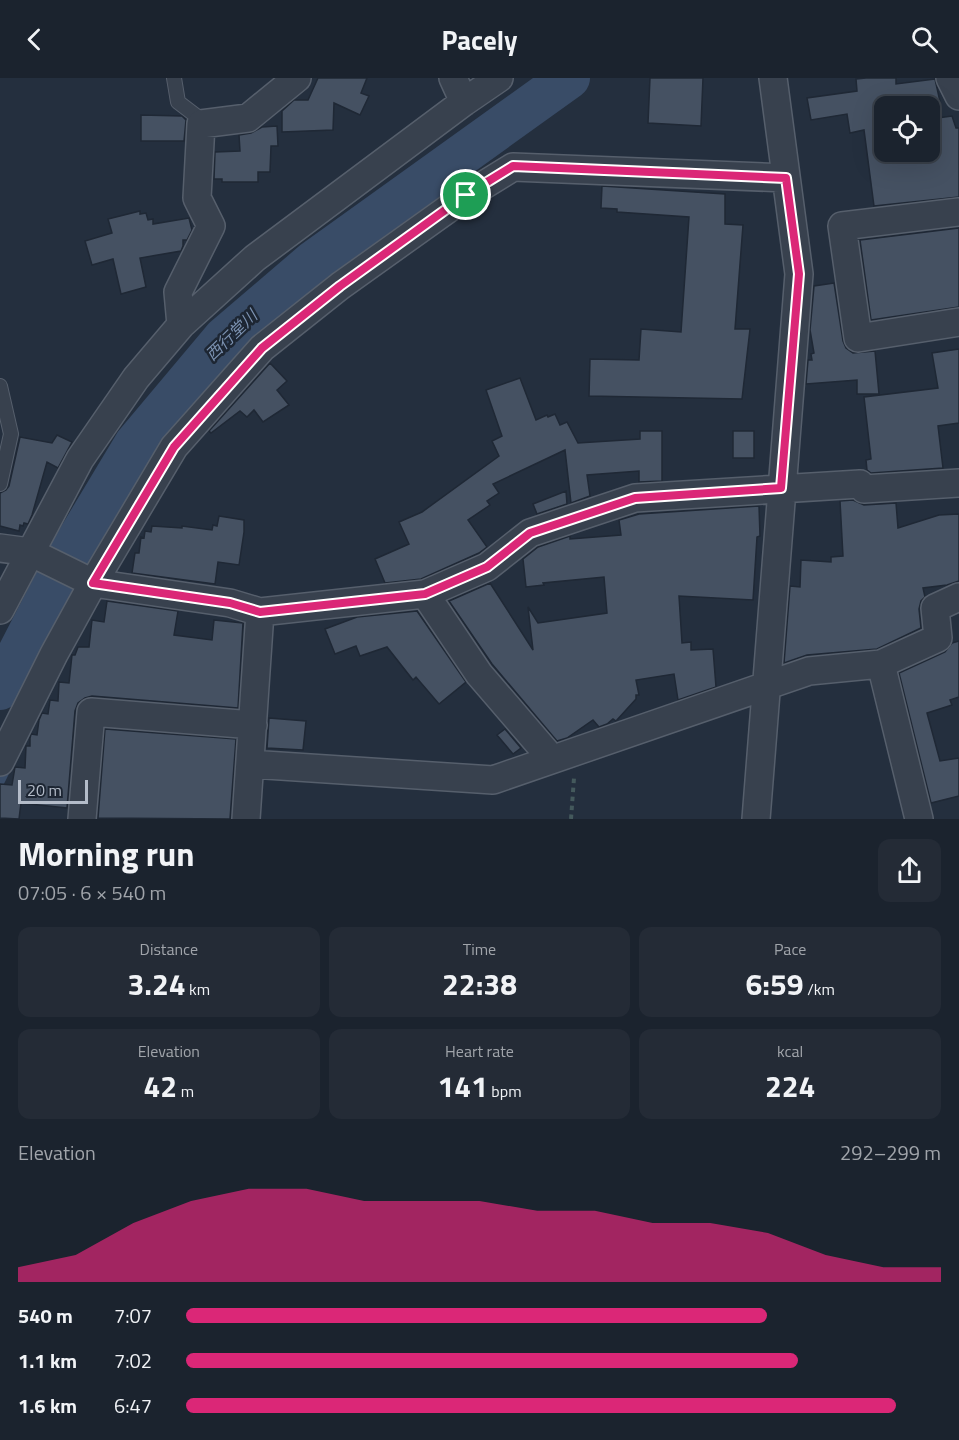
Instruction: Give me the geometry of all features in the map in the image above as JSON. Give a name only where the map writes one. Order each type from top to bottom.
[{"type":"street","points":[[181,326],[178,292],[211,226],[197,198],[201,124],[248,118],[297,78]]},
{"type":"street","points":[[453,78],[464,102]]},
{"type":"street","points":[[0,610],[33,554],[80,459],[136,378],[181,326],[255,258],[464,102],[500,78]]},
{"type":"street","points":[[756,819],[799,274],[773,78]]},
{"type":"street","points":[[950,78],[959,96]]},
{"type":"street","points":[[0,762],[91,582],[174,447],[262,348],[350,279],[466,195],[513,166],[786,178]]},
{"type":"street","points":[[959,212],[842,226],[858,338],[959,322]]},
{"type":"street","points":[[0,549],[33,554],[91,582],[230,603],[260,612],[425,594],[487,567],[530,533],[635,498],[860,484],[864,489],[959,483]]},
{"type":"street","points":[[425,594],[479,674],[564,756]]},
{"type":"street","points":[[250,764],[493,780],[809,672],[881,664],[938,638],[935,608],[959,597]]},
{"type":"street","points":[[246,819],[260,612]]},
{"type":"street","points":[[881,664],[919,819]]},
{"type":"street","points":[[82,819],[92,712],[253,725]]},
{"type":"lane","points":[[174,78],[178,102],[199,118],[201,124]]},
{"type":"lane","points":[[0,386],[11,434],[0,484]]},
{"type":"path","points":[[564,756],[571,819]]},
{"type":"building","points":[[318,78],[367,78],[361,93],[369,96],[360,115],[334,103],[333,130],[282,132],[282,111],[294,100],[308,100]]},
{"type":"building","points":[[650,78],[703,78],[701,126],[648,123]]},
{"type":"building","points":[[896,78],[896,84],[935,79],[939,96],[874,96],[874,162],[940,162],[940,118],[952,116],[956,128],[959,128],[959,197],[874,206],[864,130],[850,133],[847,114],[811,120],[807,98],[857,91],[856,79]]},
{"type":"building","points":[[141,115],[182,116],[186,120],[184,141],[141,141]]},
{"type":"building","points":[[277,126],[278,146],[271,146],[270,172],[258,172],[258,182],[222,182],[222,179],[214,179],[215,152],[240,151],[239,135],[251,133],[262,127]]},
{"type":"building","points":[[602,186],[725,194],[725,224],[743,225],[735,329],[750,329],[742,399],[589,396],[590,359],[639,360],[641,329],[681,332],[689,217],[617,212],[617,209],[601,208]]},
{"type":"building","points":[[140,211],[140,214],[146,213],[148,220],[153,219],[153,224],[189,218],[192,230],[187,240],[183,240],[181,251],[140,258],[146,287],[121,294],[113,259],[92,265],[85,241],[112,233],[108,219]]},
{"type":"building","points":[[959,228],[959,307],[871,320],[860,240]]},
{"type":"building","points":[[834,283],[843,341],[846,348],[853,353],[875,351],[879,394],[857,394],[857,380],[806,384],[808,360],[812,360],[811,354],[814,353],[810,330],[814,286]]},
{"type":"building","points":[[959,349],[959,423],[938,426],[943,468],[871,473],[867,470],[866,460],[871,459],[864,397],[938,388],[932,353]]},
{"type":"building","points":[[270,363],[287,381],[277,390],[289,405],[263,422],[254,410],[247,417],[240,411],[211,433],[209,431]]},
{"type":"building","points":[[520,378],[536,420],[555,414],[560,425],[567,422],[578,443],[640,439],[640,431],[662,431],[662,481],[639,482],[639,471],[587,475],[590,496],[571,503],[565,450],[493,484],[499,493],[487,501],[490,505],[468,520],[487,547],[479,553],[421,579],[385,583],[375,559],[409,544],[399,522],[422,512],[499,456],[492,441],[502,436],[486,390]]},
{"type":"building","points":[[733,431],[754,431],[754,458],[733,458]]},
{"type":"building","points":[[57,435],[72,442],[58,468],[47,462],[28,524],[20,525],[19,531],[0,526],[0,493],[9,486],[20,437],[52,443]]},
{"type":"building","points":[[566,491],[567,504],[537,514],[533,504]]},
{"type":"building","points":[[853,500],[864,505],[896,503],[898,528],[939,515],[959,514],[959,581],[923,588],[925,597],[919,609],[921,628],[877,649],[807,655],[784,663],[790,586],[800,587],[801,560],[831,562],[831,557],[843,556],[840,501]]},
{"type":"building","points":[[759,506],[760,536],[757,537],[753,600],[679,596],[682,643],[691,642],[691,650],[713,649],[716,687],[678,700],[674,674],[636,680],[639,695],[636,695],[636,699],[616,721],[613,719],[599,727],[593,720],[567,738],[557,741],[492,664],[449,601],[490,583],[533,650],[528,607],[538,623],[607,613],[604,577],[543,583],[544,585],[526,587],[523,559],[538,547],[570,536],[570,539],[621,535],[619,520],[639,514]]},
{"type":"building","points":[[219,516],[244,520],[244,532],[239,565],[218,562],[215,584],[132,573],[135,553],[139,553],[141,537],[144,538],[145,531],[151,532],[152,526],[182,528],[182,526],[212,530],[213,525],[217,526]]},
{"type":"building","points":[[107,601],[178,611],[174,635],[212,640],[214,620],[243,623],[238,708],[92,696],[85,698],[78,703],[75,711],[67,808],[21,803],[19,819],[0,818],[0,784],[12,785],[15,767],[25,768],[26,746],[30,746],[31,734],[37,735],[39,720],[42,713],[48,714],[50,700],[58,701],[59,682],[69,683],[72,655],[75,655],[78,647],[89,647],[92,620],[104,622]]},
{"type":"building","points":[[417,611],[466,682],[439,704],[416,677],[413,680],[387,647],[360,656],[356,646],[335,654],[325,629],[357,617]]},
{"type":"building","points":[[959,641],[959,697],[950,700],[952,705],[927,713],[940,761],[959,758],[959,796],[931,803],[899,673],[945,652],[952,643]]},
{"type":"building","points":[[269,718],[306,721],[303,750],[267,748]]},
{"type":"building","points":[[105,729],[236,739],[230,819],[98,818]]},
{"type":"building","points":[[505,729],[521,748],[513,754],[497,735]]},
{"type":"waterway","name":"西行堂川","points":[[0,689],[72,549],[135,444],[224,338],[314,261],[569,78]]},
{"type":"waterway","points":[[43,605],[68,615]]},
{"type":"waterway","points":[[0,784],[9,766]]},
{"type":"route","points":[[513,166],[786,178],[799,274],[781,488],[635,498],[530,533],[487,567],[425,594],[260,612],[230,603],[93,583],[174,447],[262,348],[340,286],[466,195],[513,166]]}]
